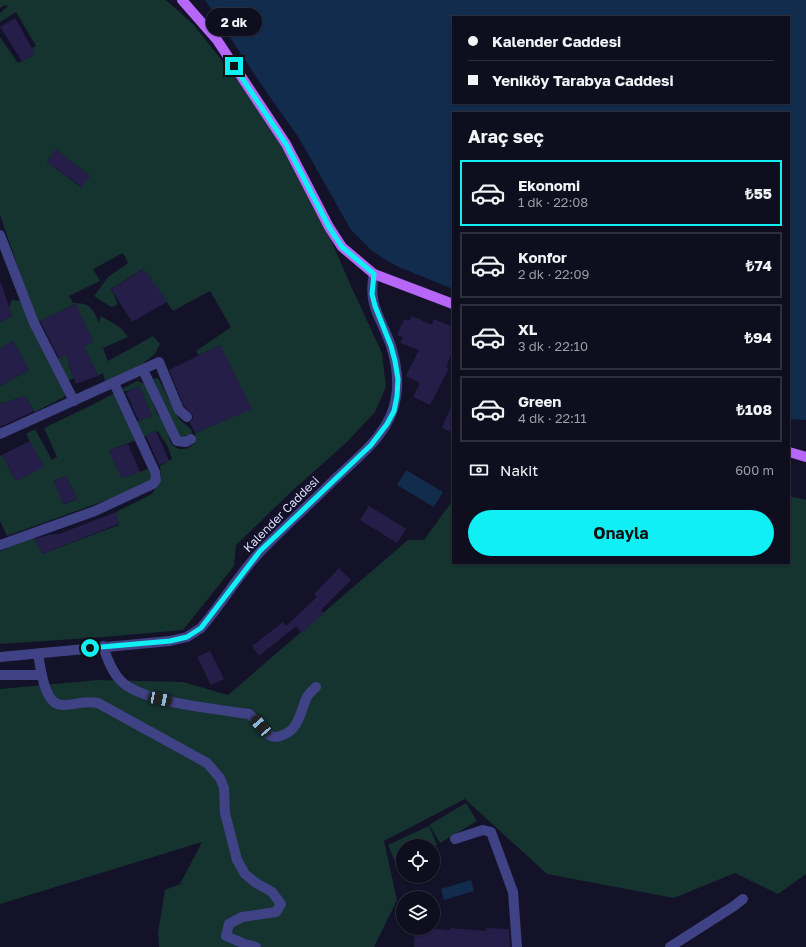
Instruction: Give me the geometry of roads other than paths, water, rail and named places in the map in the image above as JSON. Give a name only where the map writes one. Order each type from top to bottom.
[{"type":"main road","points":[[182,0],[217,40],[286,144],[329,227],[342,247],[374,274],[452,304]]},
{"type":"main road","points":[[790,452],[806,457]]},
{"type":"street","points":[[0,235],[34,324],[74,401]]},
{"type":"street","name":"Kalender Caddesi","points":[[0,657],[103,646],[170,641],[187,637],[201,628],[260,551],[371,445],[387,424],[394,411],[398,379],[391,346],[375,306],[372,294],[374,274]]},
{"type":"street","points":[[0,434],[159,362],[179,410],[187,417]]},
{"type":"street","points":[[143,370],[177,441],[186,442],[191,439]]},
{"type":"street","points":[[0,545],[95,511],[153,484],[156,480],[155,472],[114,383]]},
{"type":"street","points":[[103,646],[113,671],[122,682],[129,687],[160,699],[249,714],[266,733],[278,738],[293,730],[298,722],[308,695],[316,687]]},
{"type":"street","points":[[38,654],[48,695],[54,703],[63,706],[83,702],[98,703],[207,762],[220,778],[224,788],[225,813],[237,860],[245,874],[256,883],[272,892],[281,904],[276,912],[242,917],[229,924],[226,936],[256,947]]},
{"type":"street","points":[[0,675],[42,675]]},
{"type":"street","points":[[455,839],[483,830],[491,832],[513,892],[517,947]]},
{"type":"street","points":[[670,947],[743,899]]},
{"type":"water","points":[[205,0],[806,0],[806,420],[790,419],[790,112],[452,112],[452,289],[399,267],[371,250],[351,230],[299,138]]},
{"type":"water","points":[[406,470],[443,492],[434,507],[397,485]]},
{"type":"water","points":[[471,880],[474,891],[444,900],[441,889]]}]
